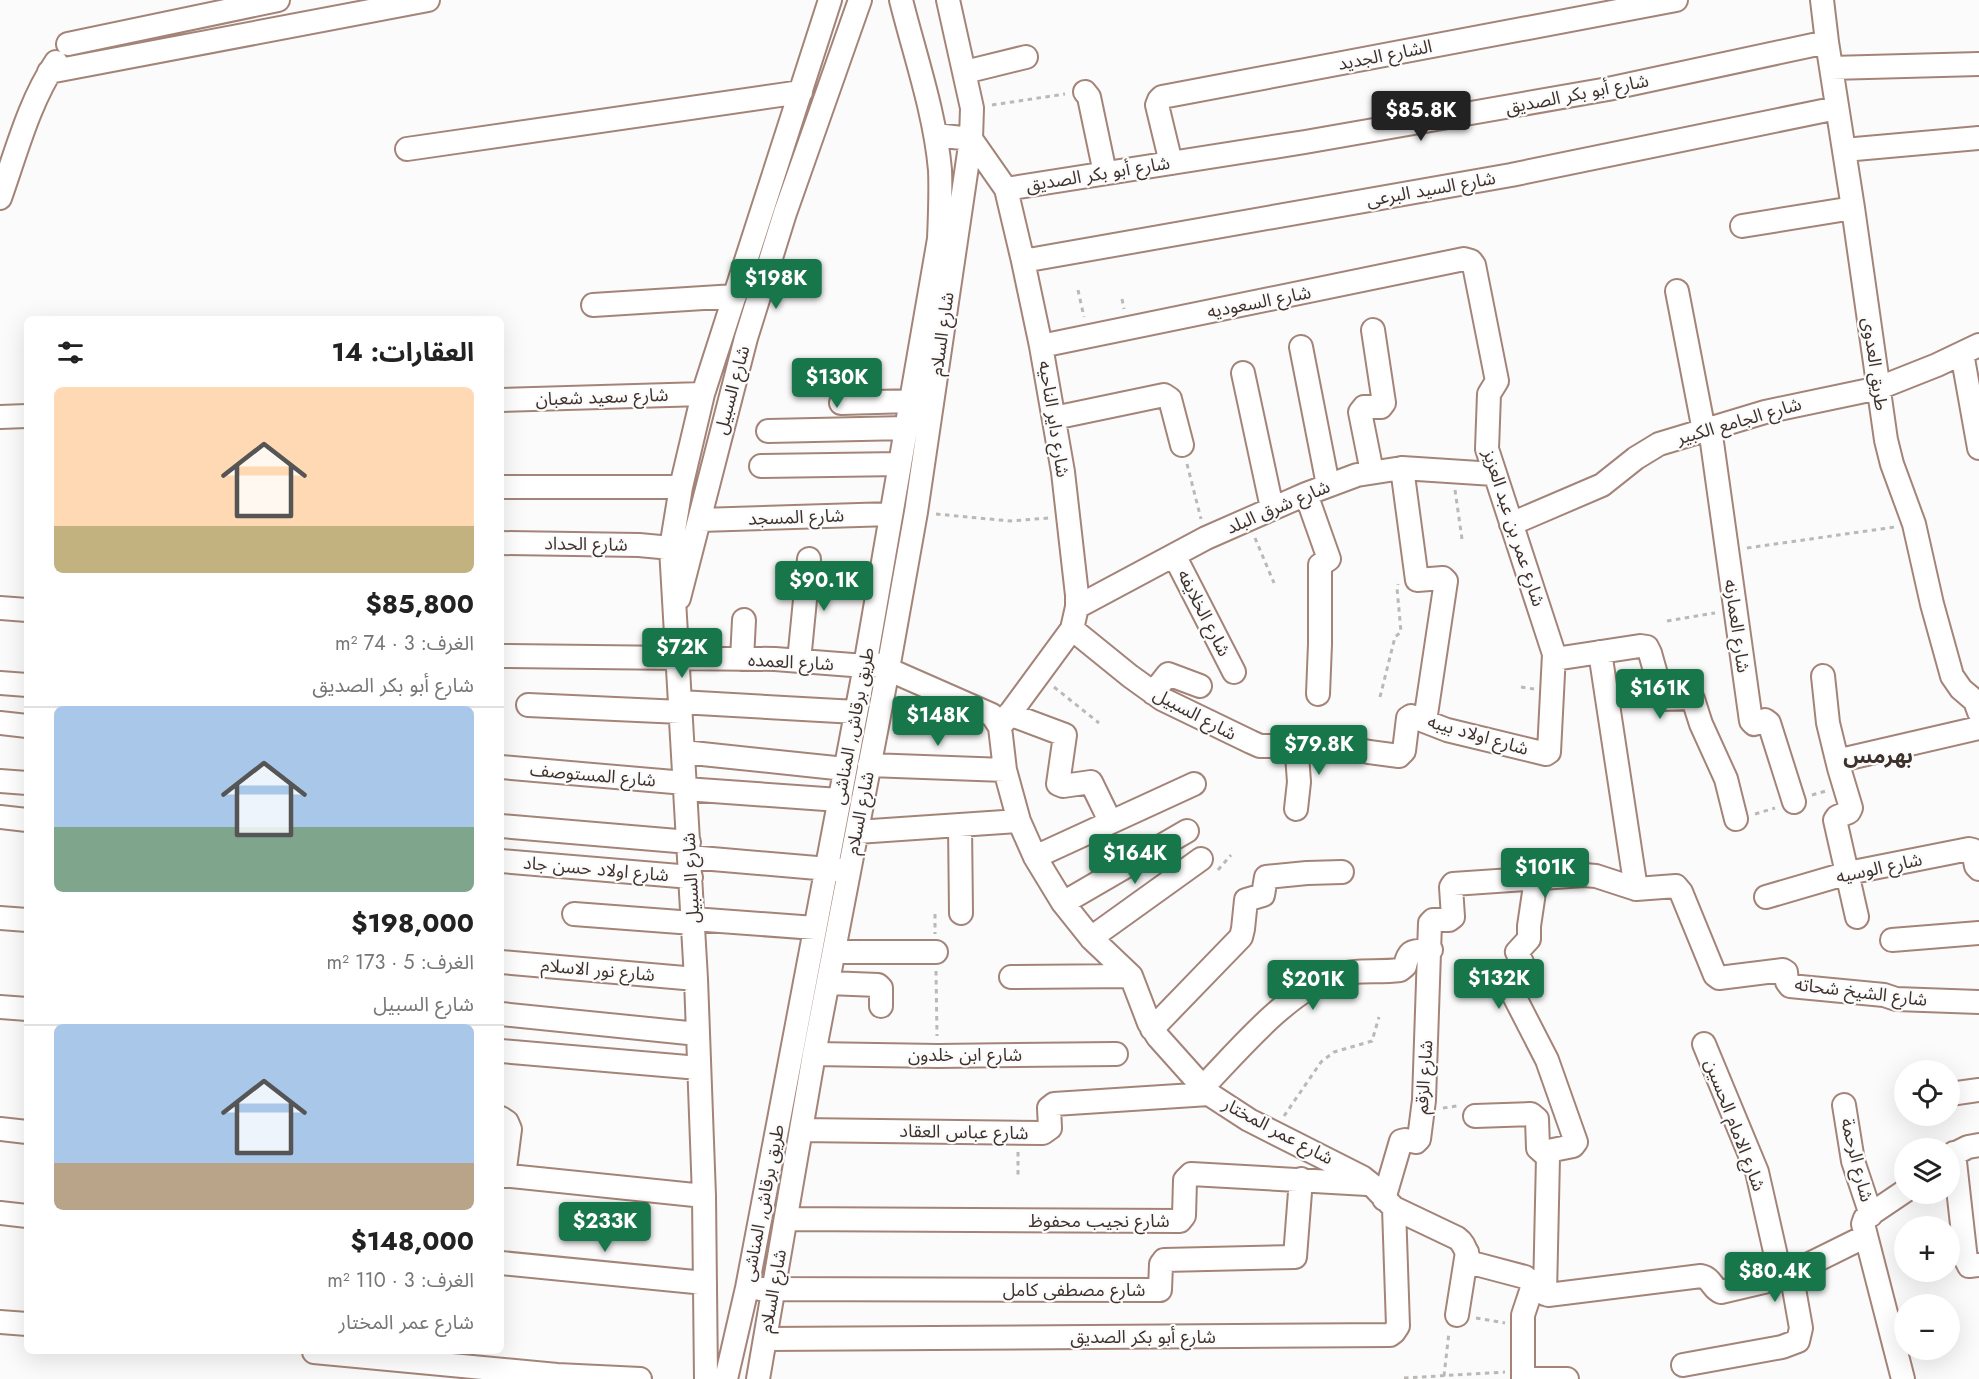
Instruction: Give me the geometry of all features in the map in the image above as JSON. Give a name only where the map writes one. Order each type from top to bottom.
[{"type":"street","points":[[0,198],[27,121],[49,72],[70,40],[278,0]]},
{"type":"street","points":[[49,72],[428,0]]},
{"type":"street","name":"شارع السبيل","points":[[706,1379],[704,1196],[696,979],[671,548],[681,486],[704,394],[830,0]]},
{"type":"street","name":"شارع السبيل","points":[[675,614],[753,315],[785,213],[860,0]]},
{"type":"street","name":"طريق برقاش, المناشى","points":[[726,1379],[747,1288],[856,712],[939,239],[941,204],[935,135],[901,0]]},
{"type":"street","points":[[935,135],[971,139],[972,108],[948,0]]},
{"type":"street","name":"الشارع الجديد","points":[[1171,163],[1157,105],[1162,98],[1676,0]]},
{"type":"street","name":"طريق العدوى","points":[[1822,0],[1889,453],[1914,524],[1932,604],[1952,676],[1974,701],[1979,712]]},
{"type":"street","name":"شارع أبو بكر الصديق","points":[[1006,189],[1305,142],[1608,89],[1827,42]]},
{"type":"street","points":[[965,72],[1026,57]]},
{"type":"street","points":[[1831,68],[1979,64]]},
{"type":"street","points":[[407,148],[801,92]]},
{"type":"street","points":[[1085,92],[1089,97],[1105,173]]},
{"type":"street","name":"شارع السيد البرعى","points":[[1023,261],[1511,175],[1837,108]]},
{"type":"street","points":[[1844,150],[1979,138]]},
{"type":"street","name":"شارع داير الناحيه","points":[[971,139],[1006,189],[1023,261],[1054,418],[1068,517],[1077,606],[1072,629],[1005,720]]},
{"type":"street","name":"شارع السلام","points":[[758,1379],[814,1054],[916,512],[971,139]]},
{"type":"street","points":[[1742,226],[1853,208]]},
{"type":"street","name":"شارع السعوديه","points":[[1041,346],[1464,259],[1474,265]]},
{"type":"street","name":"شارع عمر بن عبد العزيز","points":[[1474,265],[1497,381],[1489,394],[1486,444],[1555,659],[1549,752],[1545,753]]},
{"type":"street","name":"شارع العمارنه","points":[[1677,291],[1707,430],[1751,721],[1754,724],[1765,720],[1769,723],[1794,802]]},
{"type":"street","points":[[593,305],[735,296]]},
{"type":"street","points":[[1372,472],[1360,412],[1364,407],[1383,405],[1373,330]]},
{"type":"street","points":[[1301,346],[1328,485]]},
{"type":"street","points":[[1971,349],[1979,448]]},
{"type":"street","name":"شارع الجامع الكبير","points":[[1511,524],[1602,485],[1636,458],[1659,444],[1787,406],[1880,388],[1971,349]]},
{"type":"street","points":[[1242,373],[1272,508]]},
{"type":"street","name":"شارع سعيد شعبان","points":[[504,400],[704,394]]},
{"type":"street","points":[[1054,418],[1164,395],[1170,399],[1182,445]]},
{"type":"street","points":[[841,403],[911,401]]},
{"type":"street","points":[[0,417],[24,416]]},
{"type":"street","points":[[768,431],[907,428]]},
{"type":"street","points":[[761,466],[900,464]]},
{"type":"street","points":[[1402,468],[1417,580],[1443,578],[1446,581],[1425,721]]},
{"type":"street","name":"شارع شرق البلد","points":[[1077,606],[1206,538],[1328,485],[1372,472],[1402,468],[1494,474]]},
{"type":"street","points":[[504,487],[681,486]]},
{"type":"street","points":[[1306,494],[1329,558],[1320,565],[1318,694]]},
{"type":"street","name":"شارع المسجد","points":[[700,520],[891,514]]},
{"type":"street","name":"شارع الحداد","points":[[504,543],[639,545],[671,548]]},
{"type":"street","name":"شارع الخلايفه","points":[[1174,555],[1233,672]]},
{"type":"street","points":[[799,661],[809,559]]},
{"type":"street","points":[[0,608],[24,610]]},
{"type":"street","points":[[742,659],[744,620]]},
{"type":"street","name":"شارع السبيل","points":[[1072,629],[1153,693],[1189,713],[1260,746],[1279,746],[1296,741],[1320,740],[1355,750],[1397,756],[1404,750]]},
{"type":"street","points":[[1555,659],[1644,646],[1649,650],[1663,699],[1692,698],[1726,779],[1736,819]]},
{"type":"street","points":[[1543,1152],[1573,1146],[1576,1142],[1547,1060],[1511,990],[1512,986],[1527,973],[1517,952],[1529,939],[1536,879],[1590,875],[1636,889],[1600,652]]},
{"type":"street","name":"شارع العمده","points":[[504,656],[865,663]]},
{"type":"street","points":[[865,663],[888,669],[992,716],[1065,735],[1058,784],[1063,786],[1091,782],[1110,821]]},
{"type":"street","points":[[1153,693],[1168,674],[1200,686]]},
{"type":"street","points":[[1823,676],[1828,723],[1839,768],[1852,806],[1850,812],[1835,820],[1857,917]]},
{"type":"street","points":[[0,683],[24,685]]},
{"type":"street","points":[[528,705],[856,712]]},
{"type":"street","name":"شارع اولاد بيبه","points":[[1404,750],[1409,717],[1412,716],[1447,730],[1545,753]]},
{"type":"street","name":"شارع عمر المختار","points":[[1005,720],[1005,770],[1019,821],[1035,857],[1063,903],[1091,938],[1131,976],[1152,1029],[1206,1090],[1249,1120],[1342,1166],[1383,1197],[1457,1238],[1464,1243],[1468,1258],[1476,1264],[1519,1275],[1539,1288],[1556,1295],[1701,1276],[1710,1279],[1716,1290],[1721,1293],[1786,1275],[1867,1225]]},
{"type":"street","points":[[0,723],[24,726]]},
{"type":"street","points":[[1839,768],[1840,763],[1845,759],[1979,728]]},
{"type":"street","points":[[1296,741],[1299,787],[1296,809]]},
{"type":"street","points":[[683,752],[845,769]]},
{"type":"street","points":[[869,765],[1005,770]]},
{"type":"street","name":"شارع المستوصف","points":[[504,767],[839,800]]},
{"type":"street","points":[[0,781],[24,783]]},
{"type":"street","points":[[1035,857],[1194,784]]},
{"type":"street","points":[[0,817],[24,820]]},
{"type":"street","points":[[857,832],[1019,821]]},
{"type":"street","points":[[960,825],[961,913]]},
{"type":"street","points":[[504,827],[690,859],[849,871]]},
{"type":"street","points":[[1063,903],[1187,831]]},
{"type":"street","name":"شارع الوسيه","points":[[1766,897],[1848,873],[1970,849],[1973,850],[1976,866],[1979,869]]},
{"type":"street","name":"شارع اولاد حسن جاد","points":[[504,861],[690,859]]},
{"type":"street","points":[[1091,938],[1202,859]]},
{"type":"street","points":[[1152,1029],[1241,937],[1248,898],[1263,895],[1265,878],[1342,872]]},
{"type":"street","name":"شارع الزقم","points":[[1383,1197],[1400,1143],[1403,1140],[1418,1141],[1423,1111],[1431,921],[1449,920],[1453,917],[1451,887],[1454,884],[1536,879]]},
{"type":"street","name":"شارع الشيخ شحاته","points":[[1636,889],[1674,886],[1679,888],[1715,975],[1719,978],[1783,970],[1786,972],[1786,982],[1789,986],[1884,995],[1896,999],[1979,1002]]},
{"type":"street","points":[[574,914],[814,928]]},
{"type":"street","points":[[0,918],[24,920]]},
{"type":"street","points":[[1892,940],[1979,933]]},
{"type":"street","points":[[1206,1090],[1261,1027],[1290,1002],[1315,985],[1346,973],[1400,970],[1405,966],[1407,955],[1410,952],[1431,950]]},
{"type":"street","points":[[834,952],[936,952]]},
{"type":"street","name":"شارع نور الاسلام","points":[[504,962],[696,979]]},
{"type":"street","points":[[1011,977],[1131,976]]},
{"type":"street","points":[[828,983],[878,985],[881,988],[881,1006]]},
{"type":"street","points":[[0,1007],[24,1009]]},
{"type":"street","points":[[504,1014],[698,1034]]},
{"type":"street","name":"شارع الامام الحسين","points":[[1683,1365],[1782,1347],[1798,1341],[1801,1328],[1757,1172],[1704,1044]]},
{"type":"street","points":[[504,1051],[699,1068]]},
{"type":"street","name":"شارع ابن خلدون","points":[[814,1054],[938,1056],[1116,1054]]},
{"type":"street","name":"شارع عباس العقاد","points":[[801,1130],[1047,1132],[1050,1128],[1049,1108],[1054,1104],[1206,1090]]},
{"type":"street","points":[[1960,1093],[1979,1090]]},
{"type":"street","name":"شارع الرحمة","points":[[1844,1105],[1853,1161],[1903,1379]]},
{"type":"street","points":[[1475,1116],[1534,1115],[1537,1119],[1538,1148],[1548,1157],[1539,1288],[1522,1315],[1526,1376],[1567,1379]]},
{"type":"street","points":[[504,1120],[510,1129],[504,1164]]},
{"type":"street","points":[[0,1129],[24,1132]]},
{"type":"street","points":[[1960,1152],[1979,1145]]},
{"type":"street","name":"شارع نجيب محفوظ","points":[[786,1219],[1180,1221],[1184,1216],[1185,1180],[1189,1175],[1301,1179],[1383,1197]]},
{"type":"street","points":[[504,1176],[704,1196]]},
{"type":"street","name":"شارع مصطفى كامل","points":[[747,1288],[773,1290],[1160,1290],[1161,1264],[1164,1260],[1294,1257],[1301,1179]]},
{"type":"street","name":"شارع أبو بكر الصديق","points":[[765,1339],[1388,1335],[1398,1326],[1383,1197]]},
{"type":"street","points":[[1867,1225],[1894,1201]]},
{"type":"street","points":[[1959,1204],[1966,1260],[1969,1266],[1979,1265]]},
{"type":"street","points":[[0,1213],[24,1216]]},
{"type":"street","points":[[1457,1315],[1467,1252]]},
{"type":"street","points":[[504,1263],[705,1283]]},
{"type":"street","points":[[0,1322],[24,1324]]},
{"type":"street","points":[[334,1354],[557,1376],[640,1379]]},
{"type":"path","points":[[972,108],[1085,92]]},
{"type":"path","points":[[1078,290],[1088,336]]},
{"type":"path","points":[[1182,445],[1206,538]]},
{"type":"path","points":[[1453,471],[1462,539]]},
{"type":"path","points":[[916,512],[1010,521],[1068,517]]},
{"type":"path","points":[[1248,520],[1274,584]]},
{"type":"path","points":[[1727,551],[1914,524]]},
{"type":"path","points":[[1380,697],[1395,637],[1401,632],[1397,586],[1401,582],[1417,580]]},
{"type":"path","points":[[1667,621],[1735,609]]},
{"type":"path","points":[[1039,674],[1099,723]]},
{"type":"path","points":[[935,914],[938,1056]]},
{"type":"path","points":[[1273,1133],[1321,1062],[1334,1052],[1370,1042],[1379,1017]]},
{"type":"path","points":[[1423,1111],[1458,1106],[1462,1107],[1465,1117],[1475,1116]]},
{"type":"path","points":[[1017,1132],[1018,1178]]},
{"type":"path","points":[[1404,1378],[1526,1376]]},
{"type":"district","name":"بهرمس","points":[[1878,756]]}]
